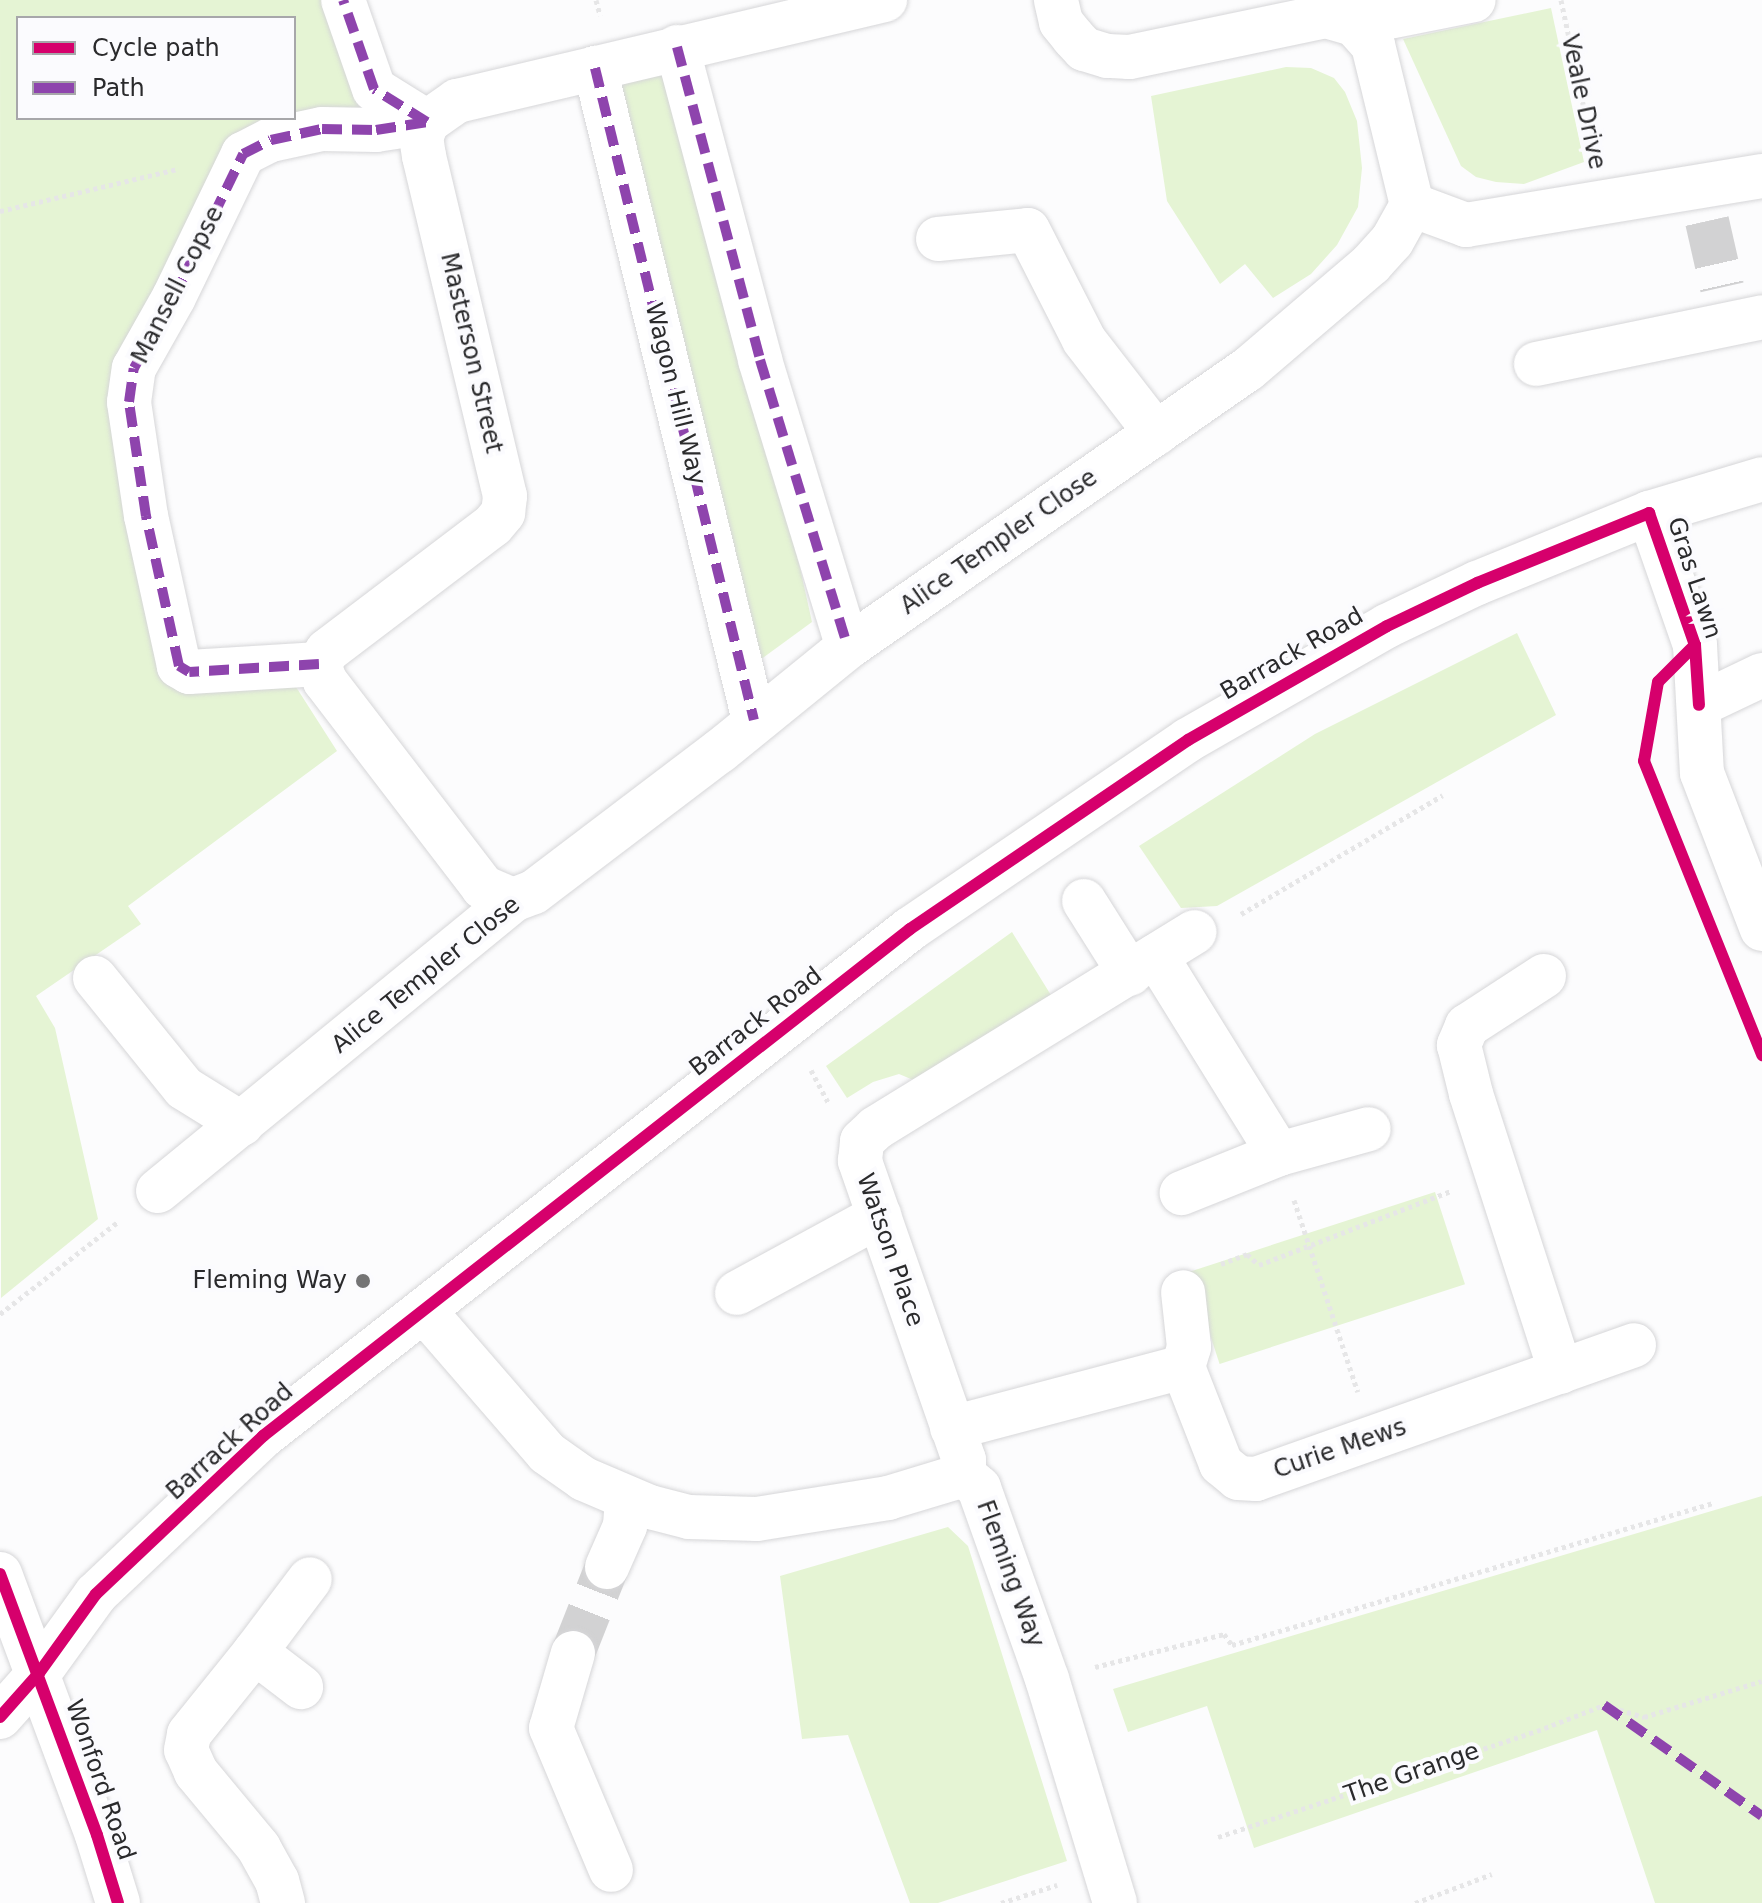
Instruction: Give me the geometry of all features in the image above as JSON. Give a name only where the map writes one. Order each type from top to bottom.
[{"type":"street","points":[[343,0],[374,89],[427,122]]},
{"type":"street","points":[[243,154],[271,140],[322,129],[376,130],[427,122],[457,101],[885,0]]},
{"type":"street","points":[[1056,0],[1061,22],[1084,49],[1107,56],[1129,57],[1326,16],[1474,0]]},
{"type":"street","points":[[1352,12],[1373,45],[1412,205]]},
{"type":"street","points":[[677,47],[760,360],[848,647]]},
{"type":"street","name":"Wagon Hill Way","points":[[595,68],[754,720]]},
{"type":"street","name":"Masterson Street","points":[[319,664],[327,651],[493,525],[503,513],[505,496],[424,156],[421,138],[427,122]]},
{"type":"street","name":"Mansell Copse","points":[[243,154],[174,297],[134,368],[129,402],[146,516],[179,666],[189,672],[319,664]]},
{"type":"street","name":"Veale Drive","points":[[1412,205],[1466,225],[1604,203],[1702,205],[1762,176]]},
{"type":"street","name":"Alice Templer Close","points":[[158,1191],[513,900],[534,892],[720,751],[754,720],[848,647],[1247,370],[1371,264],[1392,241],[1412,205]]},
{"type":"street","points":[[938,239],[1028,230],[1084,340],[1156,433]]},
{"type":"street","points":[[1536,364],[1738,309]]},
{"type":"street","name":"Barrack Road","points":[[0,1717],[39,1673],[96,1594],[263,1436],[910,929],[1188,740],[1305,670],[1387,626],[1477,583],[1649,513],[1762,479]]},
{"type":"street","name":"Gras Lawn","points":[[1649,513],[1695,645],[1702,773],[1762,929]]},
{"type":"street","points":[[319,664],[325,681],[483,887],[513,900]]},
{"type":"street","points":[[1699,705],[1762,675]]},
{"type":"street","points":[[1084,901],[1143,965],[1279,1154]]},
{"type":"street","name":"Watson Place","points":[[964,1475],[964,1460],[860,1161],[862,1141],[876,1128],[1195,932]]},
{"type":"street","points":[[1544,976],[1467,1026],[1459,1045],[1561,1372]]},
{"type":"street","points":[[95,978],[184,1088],[242,1124]]},
{"type":"street","points":[[1182,1193],[1279,1154],[1369,1129]]},
{"type":"street","points":[[737,1293],[879,1216]]},
{"type":"street","name":"Curie Mews","points":[[1183,1292],[1189,1347],[1183,1367],[1221,1464],[1238,1478],[1256,1479],[1634,1345]]},
{"type":"street","name":"Fleming Way","points":[[425,1312],[547,1453],[584,1479],[627,1498],[689,1517],[757,1519],[888,1498],[964,1475],[979,1488],[1047,1679],[1109,1887]]},
{"type":"street","points":[[952,1428],[1183,1367]]},
{"type":"street","points":[[607,1567],[625,1526],[627,1498]]},
{"type":"street","name":"Wonford Road","points":[[0,1574],[39,1673],[118,1903]]},
{"type":"street","points":[[283,1903],[277,1881],[259,1848],[196,1772],[186,1750],[189,1734],[310,1579]]},
{"type":"street","points":[[255,1652],[301,1687]]},
{"type":"street","points":[[573,1653],[551,1728],[611,1870]]},
{"type":"path","points":[[0,211],[243,154]]},
{"type":"path","points":[[1195,932],[1221,925],[1443,795]]},
{"type":"path","points":[[787,1025],[860,1161]]},
{"type":"path","points":[[1279,1154],[1373,1438]]},
{"type":"path","points":[[1183,1292],[1184,1277],[1247,1254],[1259,1265],[1497,1174]]},
{"type":"path","points":[[0,1314],[158,1191]]},
{"type":"path","points":[[1415,1903],[1492,1874]]},
{"type":"path","points":[[1001,1903],[1109,1887]]},
{"type":"green space","points":[[0,0],[331,0],[369,106],[247,139],[135,351],[172,686],[289,676],[337,751],[128,906],[141,924],[36,996],[55,1028],[98,1219],[1,1298]]},
{"type":"green space","points":[[1551,8],[1584,162],[1524,184],[1476,177],[1461,166],[1403,39]]},
{"type":"green space","points":[[1286,67],[1311,68],[1334,78],[1345,92],[1357,121],[1362,168],[1358,207],[1337,245],[1311,274],[1273,298],[1245,264],[1220,284],[1167,201],[1151,96]]},
{"type":"green space","points":[[689,68],[812,622],[753,665],[610,84]]},
{"type":"green space","points":[[1517,633],[1556,715],[1217,906],[1181,908],[1139,846],[1315,734]]},
{"type":"green space","points":[[1012,932],[1054,1000],[918,1082],[899,1074],[873,1082],[847,1098],[826,1066]]},
{"type":"green space","points":[[1435,1192],[1465,1284],[1220,1364],[1190,1272]]},
{"type":"green space","points":[[1762,1496],[1762,1903],[1655,1903],[1597,1730],[1254,1848],[1207,1706],[1128,1732],[1113,1689]]},
{"type":"green space","points":[[948,1527],[968,1546],[1067,1861],[938,1903],[910,1903],[848,1735],[802,1739],[780,1576]]},
{"type":"tunnel","points":[[1707,221],[1722,287]]},
{"type":"tunnel","points":[[573,1653],[607,1567]]},
{"type":"marked path","points":[[319,664],[189,672],[179,666],[146,516],[129,402],[134,368],[174,297],[243,154],[271,140],[322,129],[376,130],[427,122],[374,89],[343,0]]},
{"type":"marked path","points":[[677,47],[760,360],[848,647]]},
{"type":"marked path","points":[[595,68],[754,720]]},
{"type":"marked path","points":[[1604,1705],[1762,1816]]},
{"type":"cycle path","points":[[0,1717],[39,1673],[96,1594],[263,1436],[910,929],[1188,740],[1387,626],[1477,583],[1649,513],[1695,645],[1699,705]]},
{"type":"cycle path","points":[[1695,645],[1658,682],[1644,761],[1762,1055]]},
{"type":"cycle path","points":[[0,1574],[97,1835],[118,1903]]},
{"type":"place","name":"Fleming Way","points":[[363,1281]]}]
